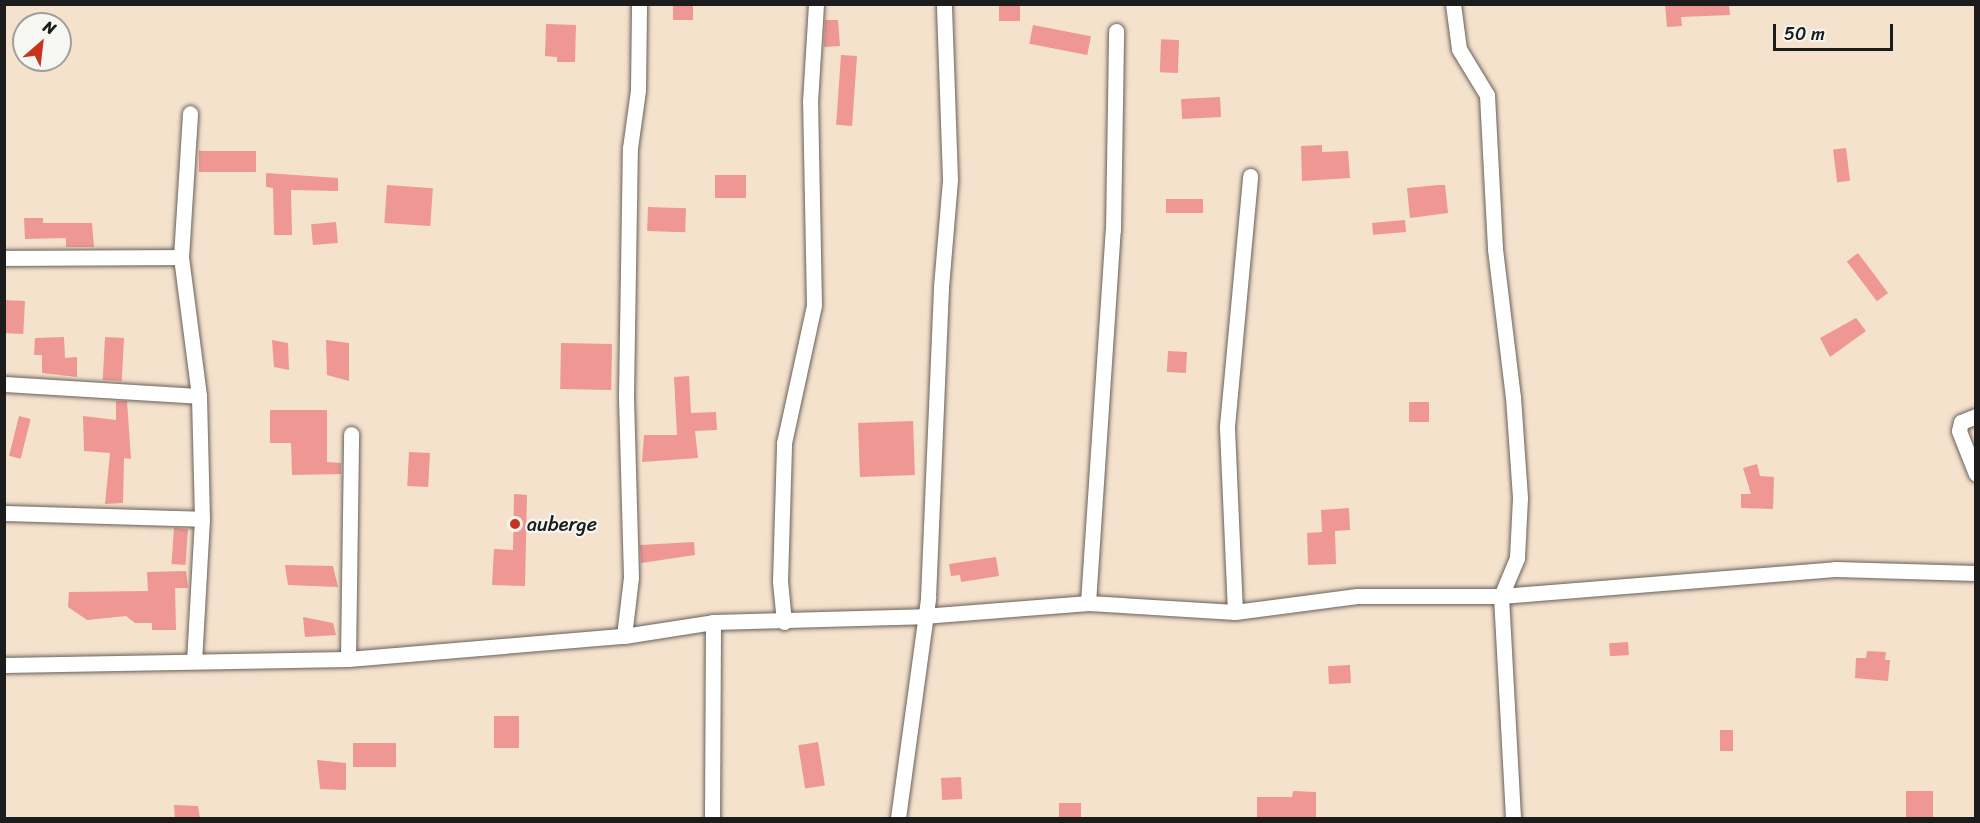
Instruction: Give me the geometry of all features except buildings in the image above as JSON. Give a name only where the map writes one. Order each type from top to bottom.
[{"type":"street","points":[[624,636],[631,577],[626,396],[630,148],[638,90],[639,4]]},
{"type":"street","points":[[784,622],[780,582],[784,443],[814,305],[810,102],[816,4]]},
{"type":"street","points":[[898,819],[927,598],[940,286],[950,179],[945,4]]},
{"type":"street","points":[[1453,4],[1459,50],[1487,95],[1495,249],[1513,397],[1520,498],[1516,558],[1502,596],[1513,819]]},
{"type":"street","points":[[1088,603],[1113,230],[1116,31]]},
{"type":"street","points":[[190,112],[181,257],[199,396],[202,519],[194,661]]},
{"type":"street","points":[[1235,612],[1227,426],[1250,176]]},
{"type":"street","points":[[4,258],[181,257]]},
{"type":"street","points":[[4,384],[199,396]]},
{"type":"street","points":[[1976,416],[1961,422],[1959,431],[1976,474]]},
{"type":"street","points":[[348,659],[351,434]]},
{"type":"street","points":[[4,513],[202,519]]},
{"type":"street","points":[[4,665],[348,659],[624,636],[713,622],[784,622],[923,616],[1088,603],[1235,612],[1357,597],[1502,596],[1835,569],[1976,573]]},
{"type":"street","points":[[712,819],[713,622]]},
{"type":"place","name":"auberge","points":[[515,524]]}]
